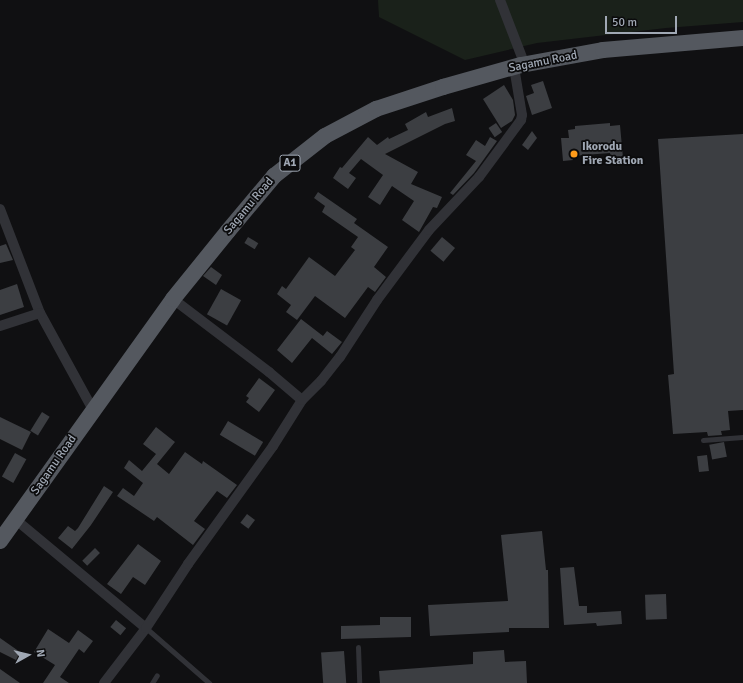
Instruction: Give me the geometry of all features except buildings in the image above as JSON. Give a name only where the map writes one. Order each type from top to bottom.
[{"type":"highway","name":"Sagamu Road","points":[[0,541],[174,299],[274,176],[325,136],[376,109],[443,87],[520,66],[603,50],[743,38]]},
{"type":"street","points":[[104,683],[146,628],[188,564],[276,441],[302,400],[321,381],[340,357],[377,300],[429,230],[479,177],[521,120],[520,66],[500,0]]},
{"type":"street","points":[[0,209],[40,313],[93,410]]},
{"type":"street","points":[[174,299],[269,372],[302,400]]},
{"type":"street","points":[[0,326],[40,313]]},
{"type":"street","points":[[15,519],[146,628]]},
{"type":"lane","points":[[703,440],[743,437]]},
{"type":"lane","points":[[146,628],[210,683]]},
{"type":"lane","points":[[358,647],[359,683]]},
{"type":"lane","points":[[152,683],[158,675]]},
{"type":"shaded area","points":[[378,0],[743,0],[743,22],[666,28],[537,43],[465,60],[379,17]]},
{"type":"place","name":"Ikorodu Fire Station","points":[[574,154]]}]
